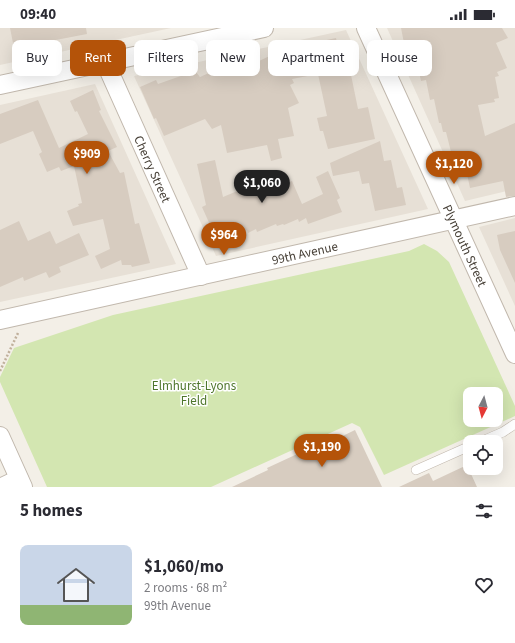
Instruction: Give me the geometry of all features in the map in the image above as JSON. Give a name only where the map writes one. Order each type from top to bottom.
[{"type":"street","points":[[126,58],[264,28]]},
{"type":"street","name":"Plymouth Street","points":[[366,28],[515,354]]},
{"type":"street","points":[[0,85],[70,70]]},
{"type":"street","name":"Cherry Street","points":[[111,76],[201,276]]},
{"type":"street","name":"99th Avenue","points":[[8,318],[515,206]]},
{"type":"street","points":[[0,436],[21,483],[2,487]]},
{"type":"lane","points":[[496,435],[515,424]]},
{"type":"lane","points":[[416,470],[463,449]]},
{"type":"path","points":[[0,371],[18,333],[8,318]]},
{"type":"shaded area","points":[[0,28],[171,28],[116,40],[70,40],[70,50],[62,52],[62,40],[12,40],[12,62],[0,65]]},
{"type":"shaded area","points":[[387,28],[515,28],[515,189],[465,201],[409,76],[432,76],[432,40],[392,40]]},
{"type":"shaded area","points":[[346,30],[351,40],[300,40]]},
{"type":"shaded area","points":[[268,47],[268,76],[359,76],[359,58],[428,209],[216,256],[134,76],[198,76],[198,62],[206,60],[206,76],[260,76],[260,49]]},
{"type":"shaded area","points":[[95,84],[176,264],[0,302],[0,105]]},
{"type":"shaded area","points":[[515,218],[515,306],[479,227]]},
{"type":"green space","name":"Elmhurst-Lyons Field","points":[[424,244],[437,251],[449,262],[515,406],[515,416],[503,421],[503,387],[463,387],[463,427],[491,427],[473,435],[463,435],[463,439],[384,475],[360,427],[352,423],[211,487],[47,487],[0,382],[0,377],[14,348],[113,315],[409,251]]},
{"type":"building","points":[[10,28],[86,28],[87,34],[56,40],[12,40]]},
{"type":"building","points":[[401,28],[502,28],[508,38],[496,43],[507,68],[497,72],[499,76],[495,77],[499,98],[494,99],[495,102],[478,105],[485,136],[515,123],[515,196],[506,197],[503,181],[470,188],[464,160],[457,161],[455,151],[451,152],[446,132],[443,132],[441,123],[439,123],[434,99],[430,100],[426,80],[421,81],[420,76],[432,76],[432,40],[403,40]]},
{"type":"building","points":[[268,57],[268,76],[308,76],[292,79],[294,83],[290,85],[299,103],[288,108],[294,136],[278,139],[282,158],[271,161],[267,145],[227,153],[221,125],[212,129],[205,119],[164,136],[156,118],[154,119],[140,87],[156,80],[158,84],[181,76],[198,76],[198,75],[200,77],[206,74],[206,76],[260,76],[260,61]]},
{"type":"building","points":[[318,76],[351,76],[358,109],[368,107],[375,139],[328,149],[323,131],[320,131],[317,118],[327,116]]},
{"type":"building","points":[[93,90],[101,110],[99,111],[117,147],[108,151],[120,173],[124,172],[135,224],[139,223],[150,263],[132,267],[131,265],[122,265],[121,260],[101,269],[95,256],[110,249],[103,219],[73,226],[67,211],[79,206],[78,204],[82,203],[74,166],[61,171],[59,167],[47,172],[39,154],[42,152],[33,131],[0,144],[0,114],[38,100],[59,148],[88,134],[77,111],[75,112],[70,101]]},
{"type":"building","points":[[380,141],[384,161],[391,160],[397,188],[402,187],[406,205],[375,211],[369,183],[362,184],[359,171],[333,176],[330,163]]},
{"type":"building","points":[[215,160],[223,197],[254,184],[276,178],[278,187],[292,181],[302,204],[323,194],[316,177],[328,171],[340,198],[337,200],[342,212],[308,224],[306,218],[299,222],[298,219],[284,225],[277,226],[276,224],[257,232],[256,229],[248,233],[247,230],[243,232],[242,230],[219,240],[217,235],[215,236],[202,207],[206,205],[197,164]]},
{"type":"building","points":[[19,221],[28,241],[50,231],[56,244],[79,233],[89,255],[59,267],[61,272],[49,278],[46,272],[24,281],[23,277],[0,287],[0,230]]},
{"type":"building","points":[[515,231],[515,283],[500,250],[497,235]]},
{"type":"building","points":[[355,430],[382,487],[232,487],[268,470],[267,468],[321,443],[322,446]]},
{"type":"building","points":[[463,467],[463,475],[472,475],[477,487],[399,487],[429,473],[433,481]]}]
